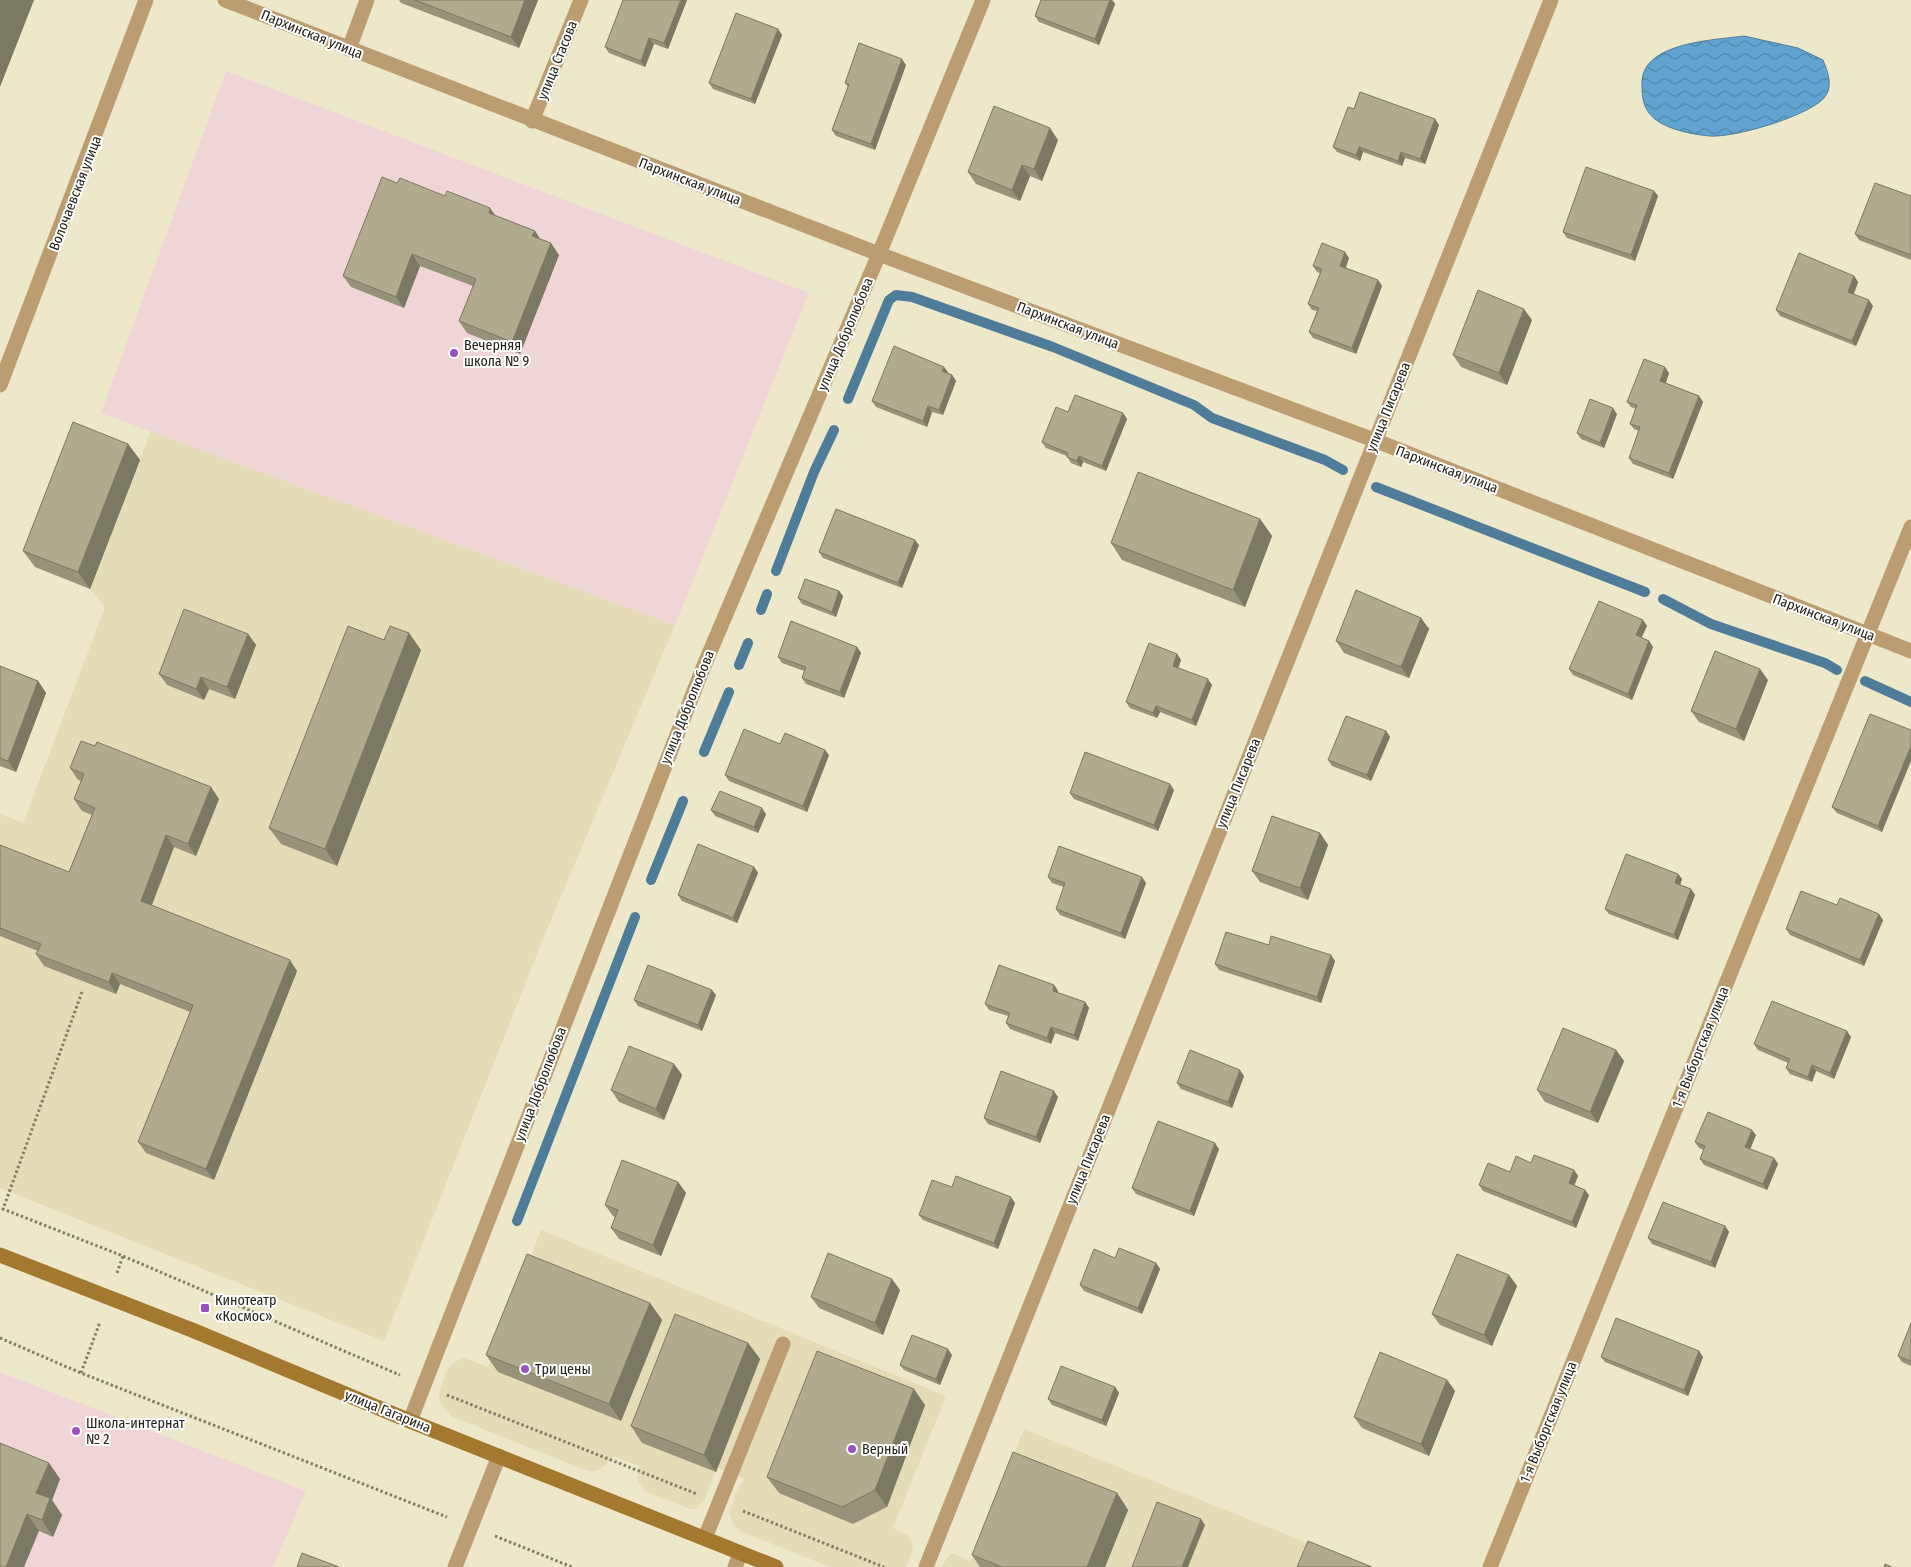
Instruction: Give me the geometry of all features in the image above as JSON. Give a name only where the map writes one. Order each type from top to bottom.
[{"type":"main road","name":"улица Гагарина","points":[[0,1255],[192,1330],[410,1421],[705,1538],[738,1560],[776,1567]]},
{"type":"street","name":"Волочаевская улица","points":[[0,385],[146,0]]},
{"type":"street","name":"Пархинская улица","points":[[226,0],[532,121],[879,254],[1374,440],[1911,651]]},
{"type":"street","points":[[349,48],[368,0]]},
{"type":"street","name":"улица Стасова","points":[[532,121],[581,0]]},
{"type":"street","name":"улица Добролюбова","points":[[410,1421],[699,676],[879,254],[983,0]]},
{"type":"street","name":"улица Писарева","points":[[926,1567],[1374,440],[1552,0]]},
{"type":"street","name":"1-я Выборгская улица","points":[[1490,1567],[1911,527]]},
{"type":"street","points":[[705,1538],[783,1344]]},
{"type":"street","points":[[455,1567],[499,1456]]},
{"type":"path","points":[[82,992],[1,1208],[123,1256],[424,1386],[884,1567]]},
{"type":"path","points":[[0,1338],[81,1373],[572,1567]]},
{"type":"shaded area","name":"Вечерняя школа № 9","points":[[226,71],[809,293],[675,625],[101,413]]},
{"type":"shaded area","points":[[151,431],[675,625],[539,949],[384,1341],[0,1188],[0,814],[23,823],[105,607],[90,589]]},
{"type":"shaded area","points":[[541,1230],[946,1396],[893,1528],[907,1535],[913,1542],[912,1552],[906,1567],[830,1567],[742,1532],[734,1526],[729,1514],[736,1491],[745,1479],[717,1468],[704,1501],[695,1509],[690,1509],[646,1492],[639,1484],[637,1476],[639,1466],[614,1456],[605,1466],[596,1471],[588,1471],[451,1416],[440,1403],[439,1395],[446,1371],[454,1362],[464,1358],[488,1367]]},
{"type":"shaded area","name":"Школа-интернат № 2","points":[[0,1372],[306,1491],[273,1567],[0,1567]]},
{"type":"shaded area","points":[[1024,1429],[1368,1567],[941,1567],[951,1553],[971,1561]]},
{"type":"water","points":[[1744,36],[1798,48],[1823,60],[1827,70],[1829,85],[1823,99],[1814,106],[1786,119],[1751,130],[1720,136],[1683,132],[1657,121],[1651,115],[1644,102],[1642,82],[1645,69],[1654,58],[1682,46]]},
{"type":"building","points":[[415,0],[525,0],[511,37]]},
{"type":"building","points":[[623,0],[681,0],[664,43],[649,38],[641,61],[605,47]]},
{"type":"building","points":[[1041,0],[1110,0],[1095,39],[1035,16]]},
{"type":"building","points":[[736,13],[778,29],[751,99],[709,83]]},
{"type":"building","points":[[859,43],[902,59],[871,144],[832,130],[849,84],[845,83]]},
{"type":"building","points":[[1360,92],[1435,119],[1420,159],[1401,152],[1398,161],[1359,147],[1356,155],[1333,147],[1348,107],[1354,109]]},
{"type":"building","points":[[994,106],[1050,128],[1034,169],[1022,165],[1012,190],[968,172]]},
{"type":"building","points":[[1586,167],[1654,191],[1631,255],[1563,232]]},
{"type":"building","points":[[382,177],[397,183],[400,178],[445,196],[447,191],[490,208],[489,213],[535,231],[532,236],[551,243],[512,342],[459,321],[476,279],[412,254],[396,297],[343,276]]},
{"type":"building","points":[[1875,183],[1911,196],[1911,255],[1855,234]]},
{"type":"building","points":[[1322,243],[1345,252],[1340,266],[1378,280],[1352,348],[1309,332],[1319,308],[1308,304],[1322,269],[1313,266]]},
{"type":"building","points":[[1799,253],[1854,276],[1848,292],[1869,300],[1852,341],[1776,310]]},
{"type":"building","points":[[1478,290],[1524,309],[1499,373],[1453,355]]},
{"type":"building","points":[[894,346],[944,367],[942,371],[952,375],[939,410],[928,406],[923,421],[872,401]]},
{"type":"building","points":[[1644,359],[1665,367],[1660,381],[1699,396],[1669,473],[1629,458],[1640,427],[1630,424],[1637,405],[1627,402]]},
{"type":"building","points":[[1075,395],[1123,413],[1102,466],[1079,456],[1077,461],[1067,457],[1068,453],[1042,442],[1056,407],[1068,412]]},
{"type":"building","points":[[1590,399],[1613,408],[1600,443],[1577,433]]},
{"type":"building","points":[[73,422],[128,444],[78,572],[23,551]]},
{"type":"building","points":[[1138,472],[1260,519],[1233,590],[1111,543]]},
{"type":"building","points":[[836,509],[915,540],[898,583],[819,552]]},
{"type":"building","points":[[805,579],[839,591],[832,612],[798,598]]},
{"type":"building","points":[[1356,590],[1421,618],[1401,667],[1336,641]]},
{"type":"building","points":[[1599,601],[1643,620],[1636,635],[1649,641],[1628,694],[1569,669]]},
{"type":"building","points":[[184,609],[248,634],[227,687],[201,677],[196,689],[159,674]]},
{"type":"building","points":[[791,621],[857,647],[840,692],[802,678],[806,667],[778,657]]},
{"type":"building","points":[[348,626],[384,640],[390,626],[409,633],[325,849],[269,828]]},
{"type":"building","points":[[1149,643],[1177,654],[1173,666],[1208,679],[1192,720],[1156,706],[1153,713],[1126,702]]},
{"type":"building","points":[[1715,651],[1760,669],[1736,729],[1691,711]]},
{"type":"building","points":[[0,666],[38,681],[8,761],[0,758]]},
{"type":"building","points":[[1870,714],[1911,730],[1911,746],[1878,826],[1832,807]]},
{"type":"building","points":[[1346,716],[1386,731],[1367,775],[1328,760]]},
{"type":"building","points":[[744,729],[780,744],[785,733],[825,750],[803,806],[725,775]]},
{"type":"building","points":[[81,741],[95,746],[97,742],[211,787],[188,844],[166,835],[141,901],[290,960],[206,1169],[138,1142],[193,1005],[112,973],[109,982],[36,954],[41,944],[0,928],[0,845],[69,872],[95,808],[74,799],[84,774],[70,768]]},
{"type":"building","points":[[1085,752],[1170,784],[1154,825],[1070,793]]},
{"type":"building","points":[[720,791],[762,808],[754,827],[711,810]]},
{"type":"building","points":[[1272,816],[1320,833],[1300,888],[1252,871]]},
{"type":"building","points":[[698,844],[754,867],[733,918],[678,895]]},
{"type":"building","points":[[1059,846],[1142,877],[1121,933],[1056,909],[1065,883],[1048,877]]},
{"type":"building","points":[[1626,854],[1678,874],[1675,883],[1691,889],[1674,935],[1605,909]]},
{"type":"building","points":[[1801,891],[1837,905],[1840,898],[1879,914],[1860,960],[1786,929]]},
{"type":"building","points":[[1226,932],[1269,945],[1271,936],[1331,955],[1317,997],[1215,964]]},
{"type":"building","points":[[648,965],[712,990],[698,1025],[634,1000]]},
{"type":"building","points":[[999,965],[1054,985],[1053,991],[1085,1002],[1074,1035],[1051,1027],[1047,1038],[1006,1023],[1010,1013],[985,1004]]},
{"type":"building","points":[[1772,1001],[1847,1031],[1830,1073],[1812,1065],[1808,1077],[1786,1068],[1790,1059],[1754,1044]]},
{"type":"building","points":[[1563,1028],[1616,1050],[1590,1112],[1537,1090]]},
{"type":"building","points":[[629,1046],[674,1064],[656,1109],[611,1090]]},
{"type":"building","points":[[1190,1050],[1240,1070],[1228,1102],[1177,1083]]},
{"type":"building","points":[[1001,1071],[1054,1091],[1036,1137],[984,1118]]},
{"type":"building","points":[[1708,1112],[1752,1130],[1745,1147],[1774,1158],[1763,1184],[1700,1159],[1705,1146],[1695,1142]]},
{"type":"building","points":[[1158,1121],[1215,1143],[1190,1211],[1132,1188]]},
{"type":"building","points":[[1534,1155],[1574,1170],[1569,1183],[1585,1190],[1572,1222],[1479,1185],[1488,1163],[1510,1172],[1516,1156],[1531,1163]]},
{"type":"building","points":[[622,1160],[678,1182],[653,1245],[611,1228],[618,1210],[605,1205]]},
{"type":"building","points":[[956,1176],[1011,1197],[994,1243],[919,1215],[932,1180],[952,1187]]},
{"type":"building","points":[[1663,1202],[1725,1226],[1711,1262],[1648,1238]]},
{"type":"building","points":[[1119,1248],[1156,1263],[1138,1308],[1080,1285],[1094,1249],[1115,1258]]},
{"type":"building","points":[[828,1253],[892,1279],[875,1323],[811,1297]]},
{"type":"building","points":[[527,1254],[650,1303],[609,1404],[486,1355]]},
{"type":"building","points":[[1457,1254],[1509,1275],[1484,1335],[1432,1314]]},
{"type":"building","points":[[675,1314],[748,1343],[704,1455],[631,1426]]},
{"type":"building","points":[[1616,1318],[1699,1351],[1684,1390],[1601,1357]]},
{"type":"building","points":[[1911,1323],[1911,1361],[1898,1356]]},
{"type":"building","points":[[912,1335],[948,1349],[936,1379],[900,1365]]},
{"type":"building","name":"Верный","points":[[817,1351],[914,1389],[875,1490],[842,1507],[767,1477]]},
{"type":"building","points":[[1380,1352],[1447,1380],[1421,1444],[1354,1417]]},
{"type":"building","points":[[1061,1366],[1115,1387],[1102,1420],[1048,1399]]},
{"type":"building","points":[[0,1443],[49,1463],[36,1493],[50,1498],[42,1520],[27,1514],[6,1567],[0,1567]]},
{"type":"building","points":[[1013,1452],[1117,1493],[1087,1567],[1002,1567],[972,1555]]},
{"type":"building","points":[[1157,1502],[1201,1519],[1182,1567],[1132,1567]]},
{"type":"building","points":[[1308,1541],[1372,1567],[1297,1567]]},
{"type":"building","points":[[302,1553],[339,1567],[297,1567]]},
{"type":"waterway","points":[[848,399],[889,300],[896,295],[912,297],[1053,347],[1194,405],[1212,418],[1325,460],[1343,470]]},
{"type":"waterway","points":[[776,571],[814,472],[834,430]]},
{"type":"waterway","points":[[1376,487],[1645,592]]},
{"type":"waterway","points":[[761,610],[767,594]]},
{"type":"waterway","points":[[1663,599],[1711,624],[1825,663],[1837,670]]},
{"type":"waterway","points":[[739,665],[748,643]]},
{"type":"waterway","points":[[1865,681],[1911,702]]},
{"type":"waterway","points":[[704,752],[729,692]]},
{"type":"waterway","points":[[651,880],[683,801]]},
{"type":"waterway","points":[[517,1221],[635,917]]},
{"type":"place","name":"Вечерняя школа № 9","points":[[454,353]]},
{"type":"place","name":"Кинотеатр «Космос»","points":[[205,1308]]},
{"type":"place","name":"Три цены","points":[[525,1369]]},
{"type":"place","name":"Школа-интернат № 2","points":[[76,1431]]},
{"type":"place","name":"Верный","points":[[852,1449]]}]
